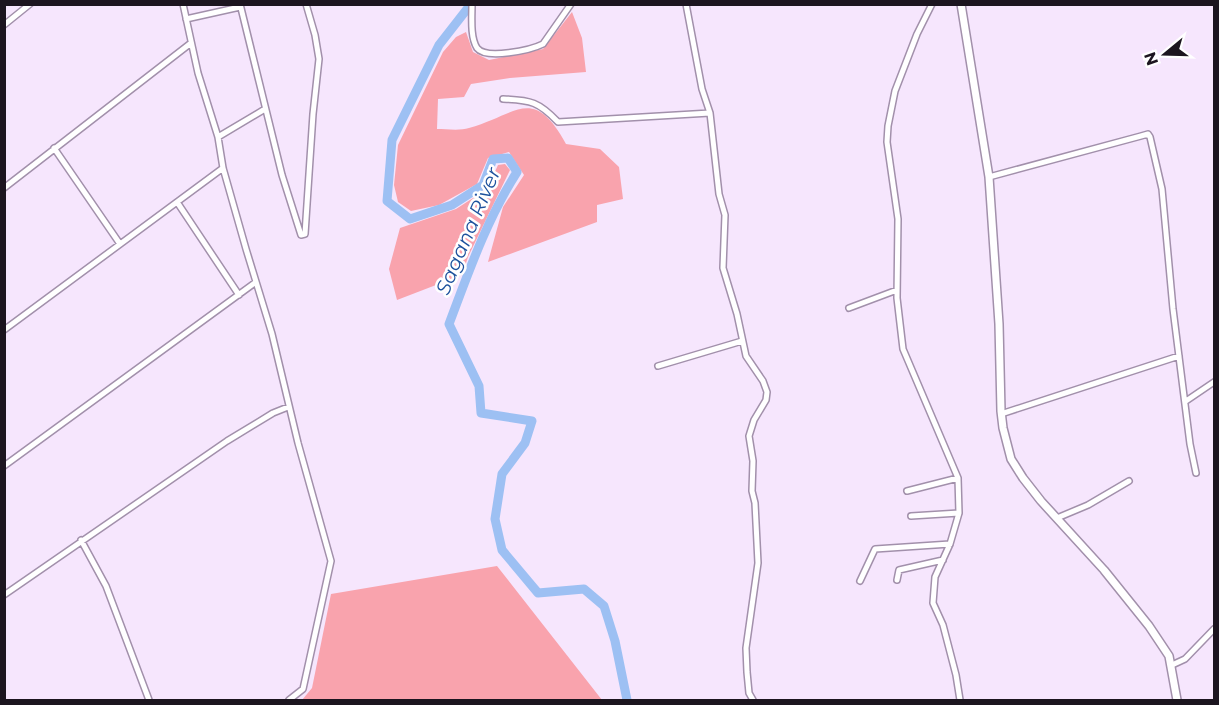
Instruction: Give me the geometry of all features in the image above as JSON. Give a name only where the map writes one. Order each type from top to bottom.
[{"type":"street","points":[[4,26],[30,4]]},
{"type":"street","points":[[183,4],[224,168],[255,282],[272,334],[288,407],[331,561],[303,689],[290,700]]},
{"type":"street","points":[[186,20],[240,6],[282,175],[301,236],[305,234],[319,59],[306,4]]},
{"type":"street","points":[[472,8],[474,38],[478,49],[482,52],[500,53],[543,44],[571,4]]},
{"type":"street","points":[[687,4],[700,79],[710,113],[719,194],[724,215],[723,268],[737,314],[746,356],[763,381],[767,392],[766,400],[754,420],[749,436],[753,461],[752,491],[755,503],[758,563],[753,605],[748,624],[747,648],[749,693],[753,700]]},
{"type":"street","points":[[932,4],[917,34],[895,91],[888,126],[890,167],[898,219],[897,290],[903,349],[958,478],[959,513],[950,544],[935,577],[933,603],[943,625],[960,700]]},
{"type":"street","points":[[961,4],[988,177],[999,324],[1001,414],[1011,459],[1023,478],[1104,570],[1149,626],[1169,656],[1177,700]]},
{"type":"street","points":[[4,188],[191,43]]},
{"type":"street","points":[[503,99],[527,100],[539,104],[558,122],[710,113]]},
{"type":"street","points":[[218,138],[265,109]]},
{"type":"street","points":[[988,177],[1148,134],[1150,136],[1162,189],[1179,356],[1196,473]]},
{"type":"street","points":[[54,148],[120,244]]},
{"type":"street","points":[[4,330],[224,168]]},
{"type":"street","points":[[177,202],[239,295]]},
{"type":"street","points":[[4,466],[255,282]]},
{"type":"street","points":[[849,308],[897,290]]},
{"type":"street","points":[[658,366],[742,341]]},
{"type":"street","points":[[1001,414],[1179,356]]},
{"type":"street","points":[[1186,401],[1215,382]]},
{"type":"street","points":[[4,595],[227,441],[273,413],[288,407]]},
{"type":"street","points":[[907,490],[958,478]]},
{"type":"street","points":[[1057,518],[1088,505],[1129,481]]},
{"type":"street","points":[[911,516],[959,513]]},
{"type":"street","points":[[81,540],[106,586],[149,700]]},
{"type":"street","points":[[861,581],[875,549],[950,544]]},
{"type":"street","points":[[897,580],[899,570],[943,560]]},
{"type":"street","points":[[1172,665],[1185,659],[1215,629]]},
{"type":"shaded area","points":[[572,12],[582,38],[586,72],[510,78],[471,84],[464,97],[438,99],[437,129],[465,129],[512,112],[533,109],[544,114],[566,144],[600,149],[619,167],[623,199],[597,205],[597,222],[488,262],[503,207],[524,175],[509,152],[488,158],[477,184],[439,205],[411,211],[398,202],[394,185],[398,145],[443,52],[456,37],[466,32],[473,52],[489,60],[543,49]]},
{"type":"shaded area","points":[[505,164],[510,170],[468,257],[462,275],[397,300],[389,269],[400,228],[456,209],[487,189],[498,165]]},
{"type":"shaded area","points":[[497,566],[602,700],[302,700],[312,688],[331,594]]},
{"type":"waterway","name":"Sagana River","points":[[471,4],[439,45],[392,140],[387,201],[410,219],[452,205],[483,185],[493,159],[508,158],[517,172],[488,227],[449,324],[479,386],[481,413],[532,421],[525,443],[502,474],[495,519],[502,550],[538,593],[584,589],[604,606],[615,641],[627,700]]}]
